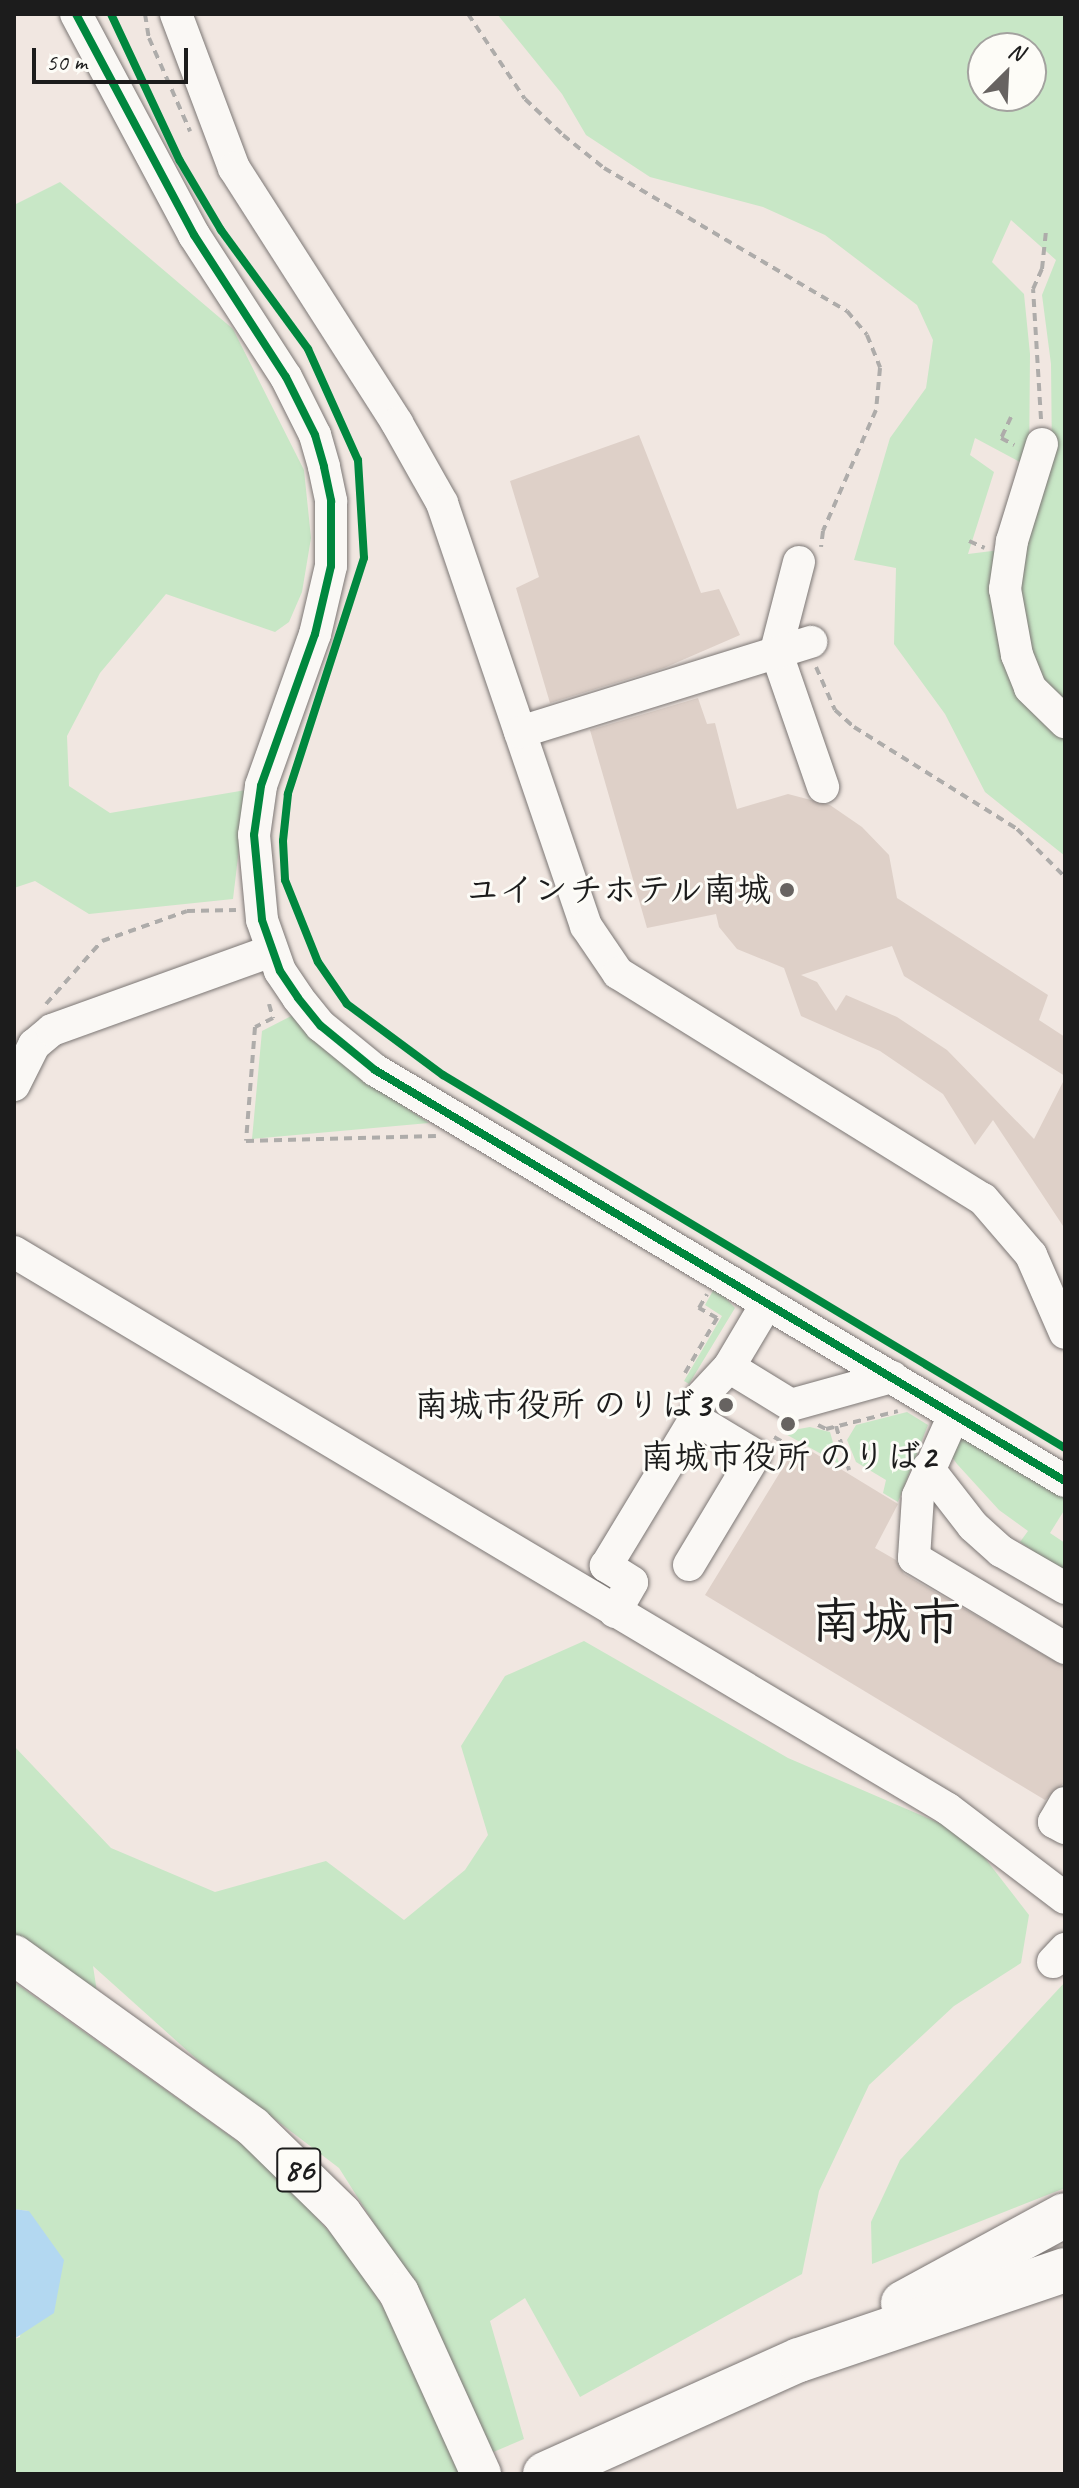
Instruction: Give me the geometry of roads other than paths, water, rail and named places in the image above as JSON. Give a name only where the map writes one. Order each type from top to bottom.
[{"type":"highway","points":[[545,2474],[799,2360],[1065,2215]]},
{"type":"highway","points":[[799,2360],[1065,2270]]},
{"type":"main road","name":"86","points":[[14,1955],[253,2127],[342,2214],[399,2293],[481,2474]]},
{"type":"street","points":[[76,14],[91,35],[179,210],[302,406],[331,501],[331,566],[324,599],[268,760],[256,811],[254,864],[264,953],[321,1026],[375,1070],[954,1415],[1061,1467]]},
{"type":"street","points":[[176,14],[234,168],[397,423],[442,503],[586,926],[618,973],[983,1199],[1031,1255],[1065,1333]]},
{"type":"street","points":[[1035,448],[1012,541],[1005,589],[1017,655],[1030,688],[1065,722]]},
{"type":"street","points":[[810,562],[776,651],[823,787]]},
{"type":"street","points":[[520,732],[811,642]]},
{"type":"street","points":[[14,1085],[34,1045],[52,1030],[264,953]]},
{"type":"street","points":[[14,1252],[948,1809],[1065,1898]]},
{"type":"street","points":[[615,1612],[632,1582],[606,1566],[698,1408],[729,1367],[767,1303]]},
{"type":"street","points":[[729,1367],[791,1405],[892,1377]]},
{"type":"street","points":[[689,1565],[755,1455],[698,1408]]},
{"type":"street","points":[[954,1415],[918,1496],[914,1558],[1065,1648]]},
{"type":"street","points":[[928,1468],[973,1526],[1001,1551],[1065,1588]]},
{"type":"street","points":[[1065,1803],[1054,1822],[1065,1828]]},
{"type":"water","points":[[14,2209],[29,2211],[64,2260],[54,2313],[14,2339]]},
{"type":"place","name":"ユインチホテル南城","points":[[787,890]]},
{"type":"place","name":"南城市役所 のりば3","points":[[726,1405]]},
{"type":"place","name":"南城市役所 のりば2","points":[[788,1424]]},
{"type":"district","name":"南城市","points":[[886,1622]]}]
